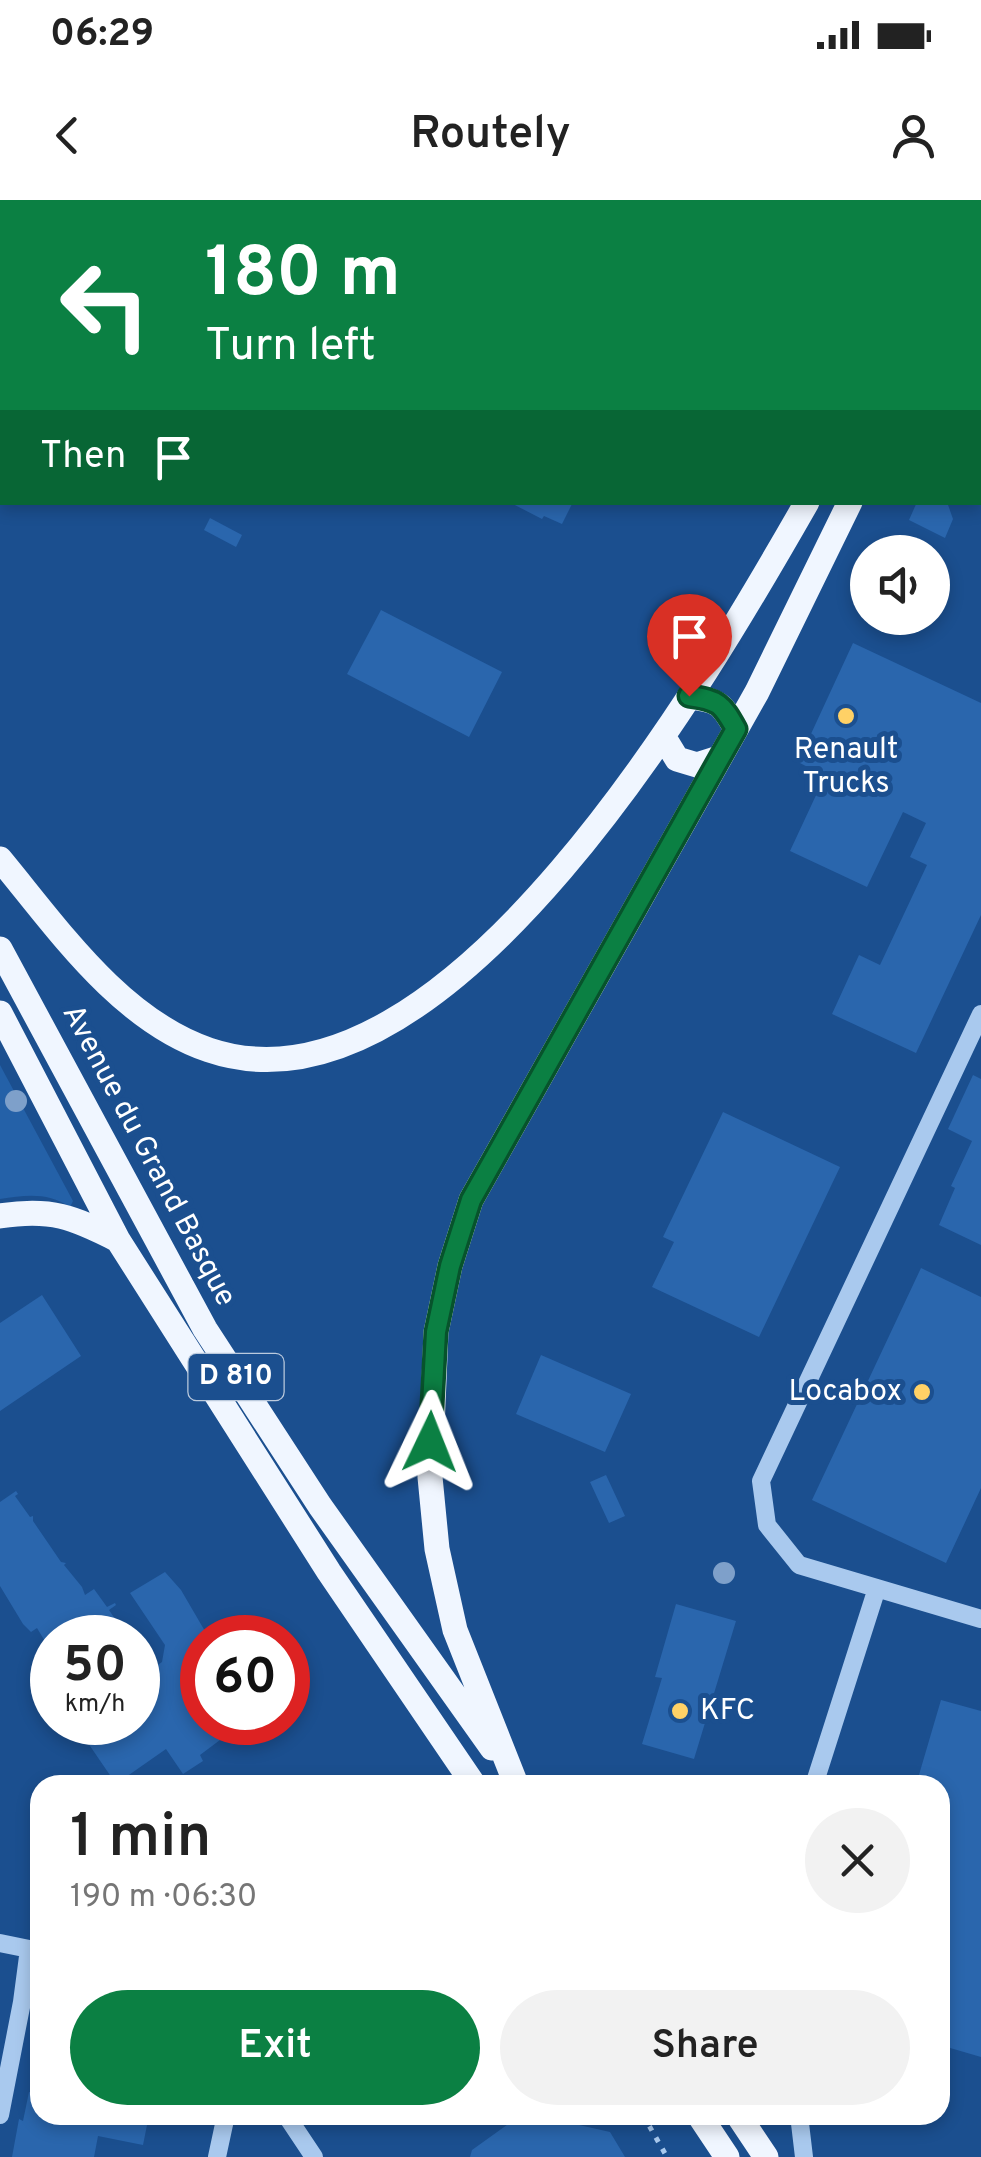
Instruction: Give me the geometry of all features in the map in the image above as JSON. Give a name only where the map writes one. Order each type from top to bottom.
[{"type":"main road","points":[[0,859],[80,954],[127,1000],[172,1034],[211,1051],[250,1060],[286,1060],[332,1047],[382,1026],[432,996],[468,965],[552,879],[603,818],[689,696],[804,505]]},
{"type":"main road","points":[[513,1775],[455,1630],[438,1549],[430,1477],[436,1332],[450,1266],[471,1200],[736,729],[848,505]]},
{"type":"main road","points":[[689,696],[723,706],[736,729]]},
{"type":"main road","points":[[663,736],[677,759],[697,766],[719,758]]},
{"type":"main road","name":"Avenue du Grand Basque","points":[[0,949],[205,1329],[320,1506],[511,1775]]},
{"type":"main road","name":"Avenue du Grand Basque","points":[[0,1013],[118,1240],[329,1572],[467,1775]]},
{"type":"main road","points":[[0,1216],[32,1211],[61,1214],[118,1240]]},
{"type":"main road","points":[[705,2125],[728,2157]]},
{"type":"main road","points":[[745,2125],[766,2157]]},
{"type":"street","points":[[981,1014],[761,1481],[767,1525],[798,1565],[981,1619]]},
{"type":"street","points":[[817,1775],[877,1588]]},
{"type":"street","points":[[0,1943],[30,1949]]},
{"type":"street","points":[[0,2115],[30,1967]]},
{"type":"street","points":[[217,2157],[224,2125]]},
{"type":"street","points":[[293,2125],[314,2157]]},
{"type":"street","points":[[800,2125],[804,2157]]},
{"type":"path","points":[[649,2125],[667,2157]]},
{"type":"shaded area","points":[[0,1065],[73,1201],[70,1207],[45,1197],[0,1199]]},
{"type":"building","points":[[515,505],[572,505],[562,524],[544,516],[542,519]]},
{"type":"building","points":[[916,505],[948,505],[953,519],[946,535],[909,520]]},
{"type":"building","points":[[210,518],[242,535],[236,547],[204,530]]},
{"type":"building","points":[[381,610],[502,672],[469,737],[347,674]]},
{"type":"building","points":[[853,643],[981,703],[981,915],[916,1053],[832,1014],[859,955],[880,965],[927,865],[910,857],[926,823],[903,812],[867,887],[790,851],[825,776],[798,762]]},
{"type":"building","points":[[973,1075],[981,1079],[981,1245],[939,1225],[955,1188],[951,1186],[972,1141],[948,1129]]},
{"type":"building","points":[[723,1112],[840,1167],[759,1337],[652,1287],[674,1242],[663,1237]]},
{"type":"building","name":"Locabox","points":[[921,1268],[981,1297],[981,1488],[946,1563],[812,1500]]},
{"type":"building","points":[[42,1295],[81,1356],[0,1411],[0,1323]]},
{"type":"building","points":[[541,1355],[631,1394],[605,1452],[516,1414]]},
{"type":"building","points":[[606,1475],[625,1516],[609,1523],[590,1482]]},
{"type":"building","points":[[16,1491],[15,1496],[33,1516],[85,1595],[94,1589],[107,1607],[115,1603],[109,1610],[112,1615],[30,1615],[30,1631],[23,1624],[0,1586],[0,1502]]},
{"type":"building","points":[[165,1572],[196,1615],[180,1615],[180,1745],[213,1745],[200,1755],[203,1761],[183,1774],[166,1749],[129,1775],[110,1775],[89,1745],[160,1745],[160,1663],[165,1645],[160,1638],[160,1615],[145,1615],[130,1593]]},
{"type":"building","name":"KFC","points":[[676,1604],[736,1621],[694,1759],[642,1744],[662,1678],[655,1677]]},
{"type":"building","points":[[941,1700],[981,1711],[981,2057],[950,2048],[950,1775],[919,1775]]},
{"type":"building","points":[[29,2092],[30,2125],[147,2125],[143,2145],[98,2136],[94,2157],[12,2157],[19,2119],[23,2121]]},
{"type":"building","points":[[507,2125],[579,2125],[610,2132],[625,2157],[470,2157],[472,2150]]},
{"type":"place","name":"Renault Trucks","points":[[846,716]]},
{"type":"place","name":"Locabox","points":[[922,1392]]},
{"type":"place","name":"KFC","points":[[680,1711]]},
{"type":"route","points":[[430,1442],[436,1332],[450,1266],[471,1200],[736,729],[723,706],[689,696]]}]
